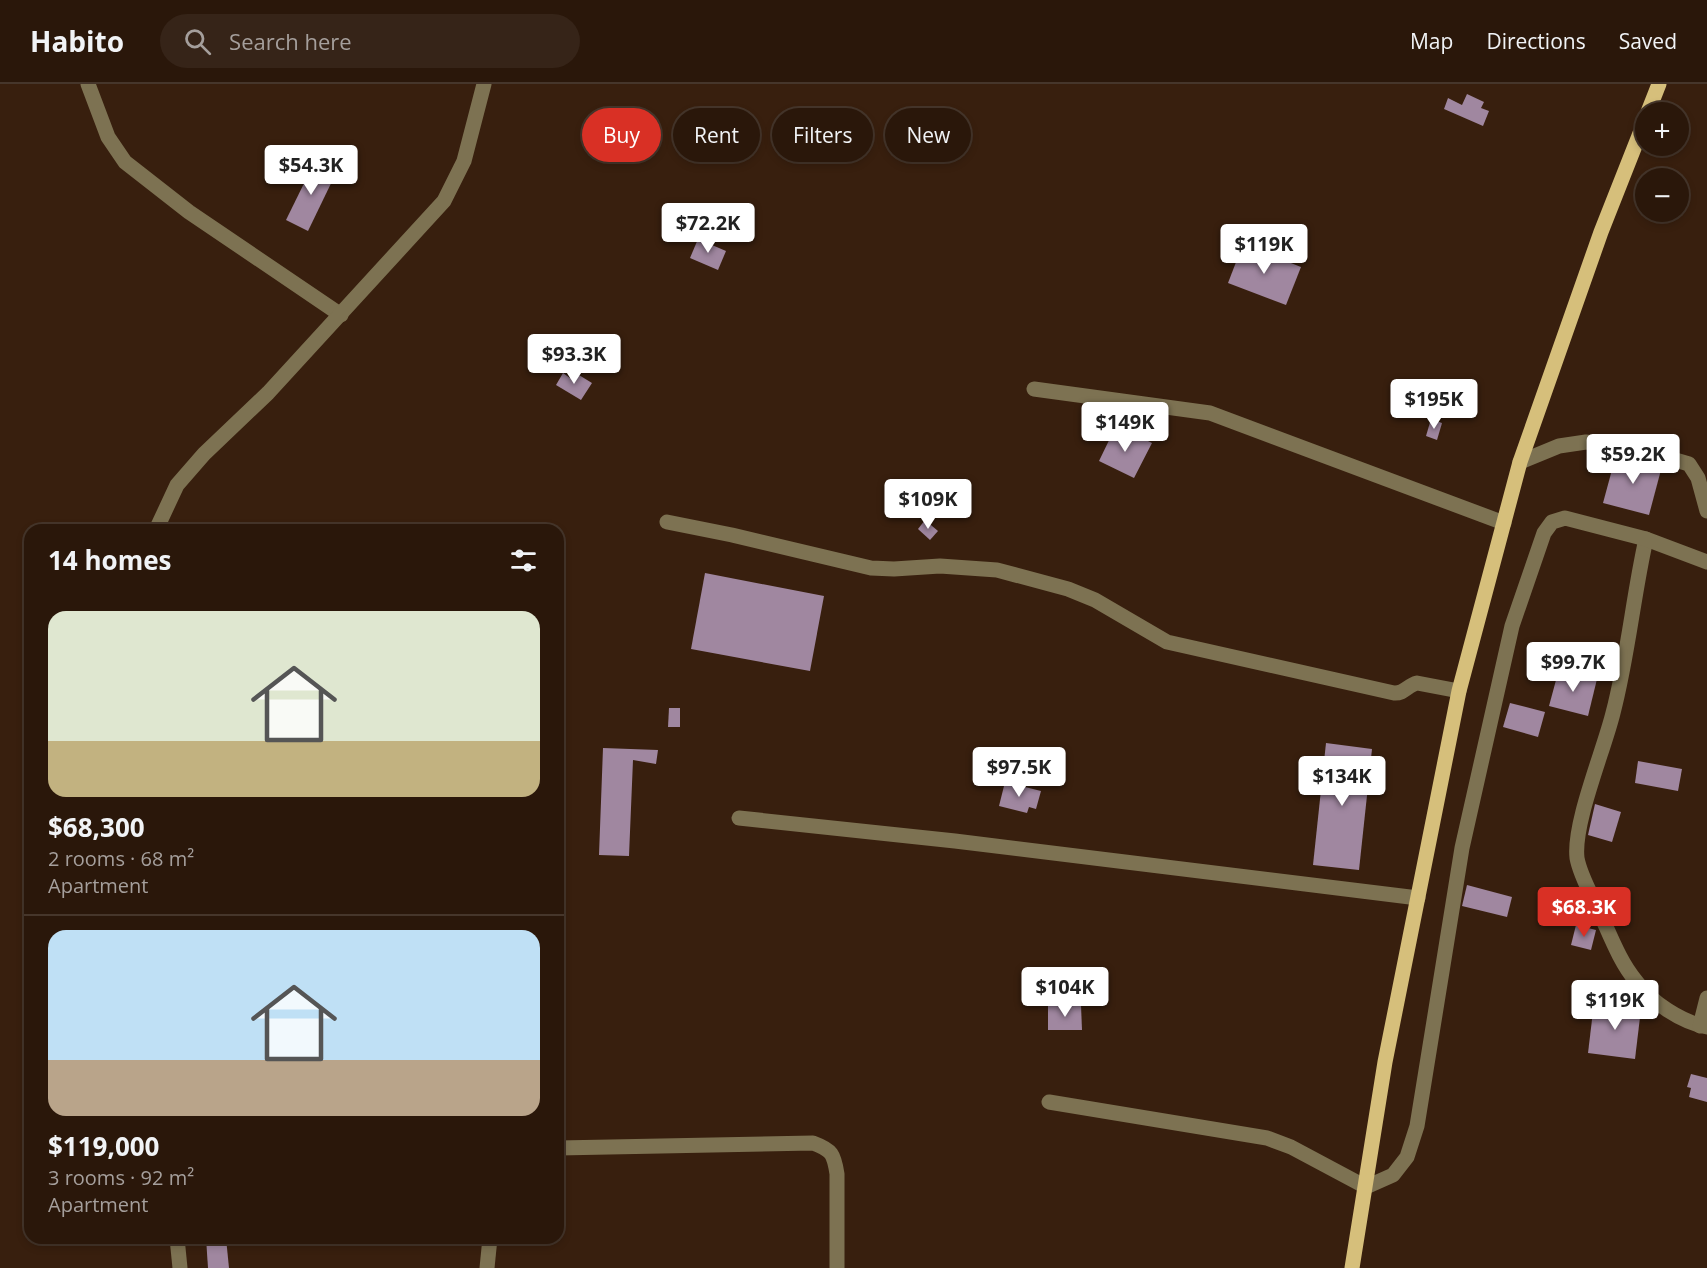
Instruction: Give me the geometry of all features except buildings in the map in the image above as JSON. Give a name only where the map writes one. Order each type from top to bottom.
[{"type":"main road","points":[[1652,102],[1659,84]]},
{"type":"main road","points":[[1352,1268],[1385,1062],[1459,691],[1520,462],[1597,243],[1635,146]]},
{"type":"street","points":[[88,84],[108,137],[125,162],[189,212],[341,315]]},
{"type":"street","points":[[159,524],[177,485],[204,454],[268,393],[444,201],[465,161],[484,84]]},
{"type":"street","points":[[1034,389],[1210,413],[1504,523]]},
{"type":"street","points":[[1520,462],[1559,446],[1586,442],[1631,447],[1654,453],[1689,464],[1698,478],[1707,511]]},
{"type":"street","points":[[1049,1102],[1267,1138],[1291,1147],[1366,1187],[1393,1175],[1407,1157],[1417,1125],[1462,848],[1512,626],[1544,533],[1552,522],[1565,518],[1646,539],[1707,562]]},
{"type":"street","points":[[667,522],[871,568],[940,566],[997,570],[1068,589],[1095,600],[1167,642],[1394,693],[1401,693],[1412,684],[1417,683],[1459,691]]},
{"type":"street","points":[[1646,539],[1629,642],[1613,714],[1578,838],[1577,859],[1606,926],[1635,981],[1660,1005],[1704,1027],[1707,998]]},
{"type":"street","points":[[740,818],[955,841],[1418,898]]},
{"type":"street","points":[[564,1148],[813,1143],[828,1149],[835,1160],[837,1174],[837,1268]]},
{"type":"street","points":[[178,1244],[180,1268]]},
{"type":"street","points":[[487,1268],[489,1244]]}]
